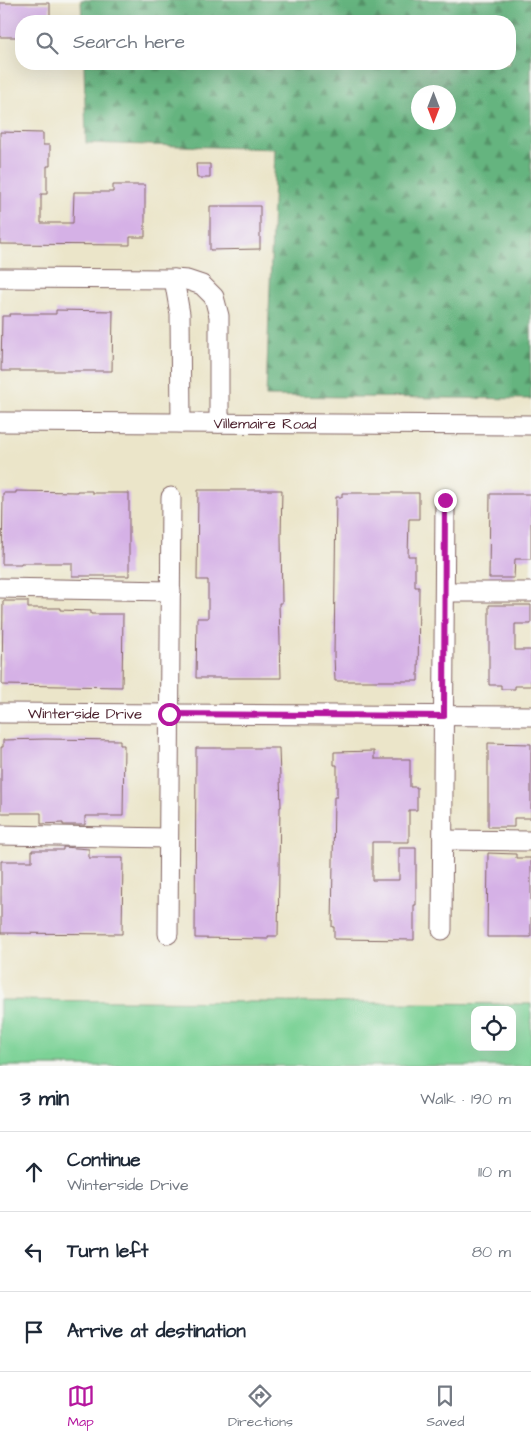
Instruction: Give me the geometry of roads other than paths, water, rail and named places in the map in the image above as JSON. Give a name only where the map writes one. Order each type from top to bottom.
[{"type":"street","points":[[0,278],[174,279],[187,280],[202,285],[214,297],[219,316],[219,423]]},
{"type":"street","points":[[174,279],[180,314],[181,423]]},
{"type":"street","name":"Villemaire Road","points":[[0,422],[531,425]]},
{"type":"street","points":[[168,934],[171,497]]},
{"type":"street","points":[[442,930],[445,500]]},
{"type":"street","points":[[0,588],[170,591]]},
{"type":"street","points":[[445,592],[531,592]]},
{"type":"street","name":"Winterside Drive","points":[[0,713],[531,716]]},
{"type":"street","points":[[0,835],[168,838]]},
{"type":"street","points":[[443,840],[531,841]]}]
